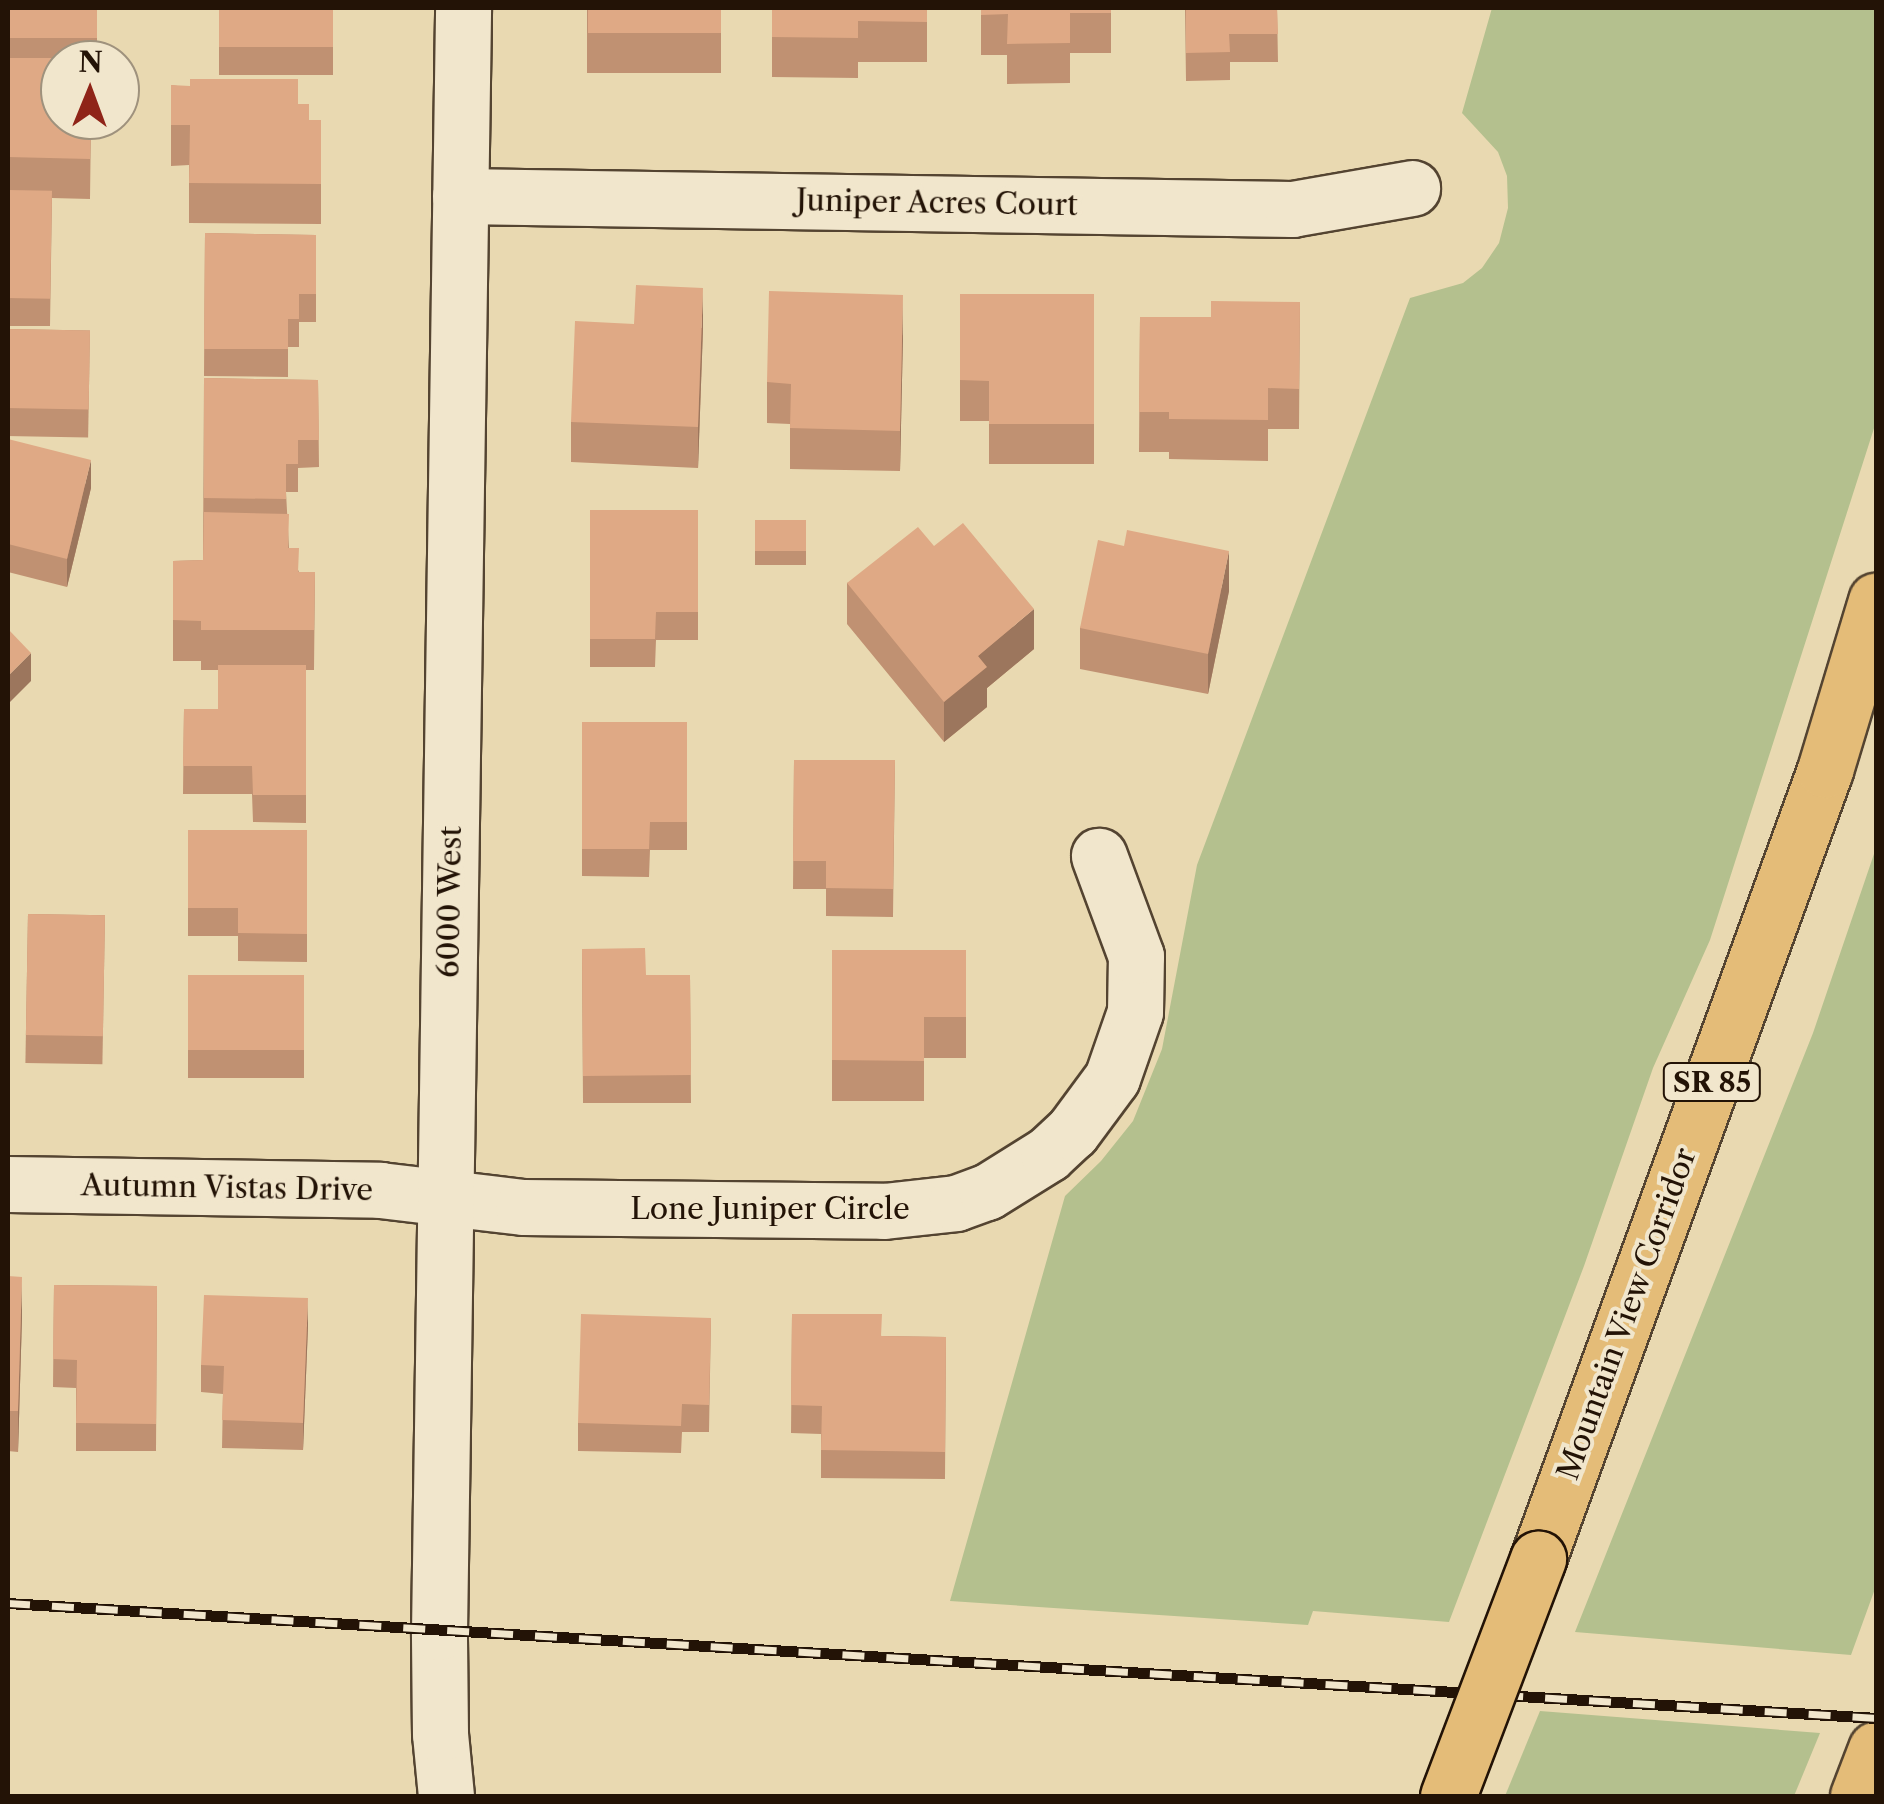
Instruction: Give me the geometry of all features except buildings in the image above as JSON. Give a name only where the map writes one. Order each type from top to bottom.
[{"type":"highway","name":"Mountain View Corridor","points":[[1448,1796],[1825,770],[1876,602]]},
{"type":"highway","points":[[1858,1796],[1876,1749]]},
{"type":"street","name":"6000 West","points":[[446,1796],[439,1686],[463,8]]},
{"type":"street","name":"Juniper Acres Court","points":[[460,196],[1292,209],[1412,188]]},
{"type":"street","name":"Lone Juniper Circle","points":[[446,1197],[523,1206],[884,1211],[922,1210],[987,1192],[1048,1154],[1072,1132],[1112,1078],[1126,1045],[1135,1012],[1136,956],[1099,856]]},
{"type":"street","name":"Autumn Vistas Drive","points":[[8,1184],[380,1190],[446,1197]]},
{"type":"green space","points":[[1492,8],[1876,8],[1876,422],[1710,940],[1653,1068],[1584,1266],[1449,1622],[1313,1611],[1308,1625],[950,1601],[1065,1196],[1101,1161],[1133,1121],[1162,1049],[1197,865],[1410,298],[1463,283],[1482,268],[1499,243],[1508,208],[1507,176],[1498,152],[1462,113]]},
{"type":"green space","points":[[1876,848],[1876,1586],[1851,1655],[1575,1632],[1813,1033]]},
{"type":"green space","points":[[1540,1711],[1820,1733],[1794,1796],[1505,1796]]},
{"type":"railway","points":[[8,1603],[1876,1718]]}]
